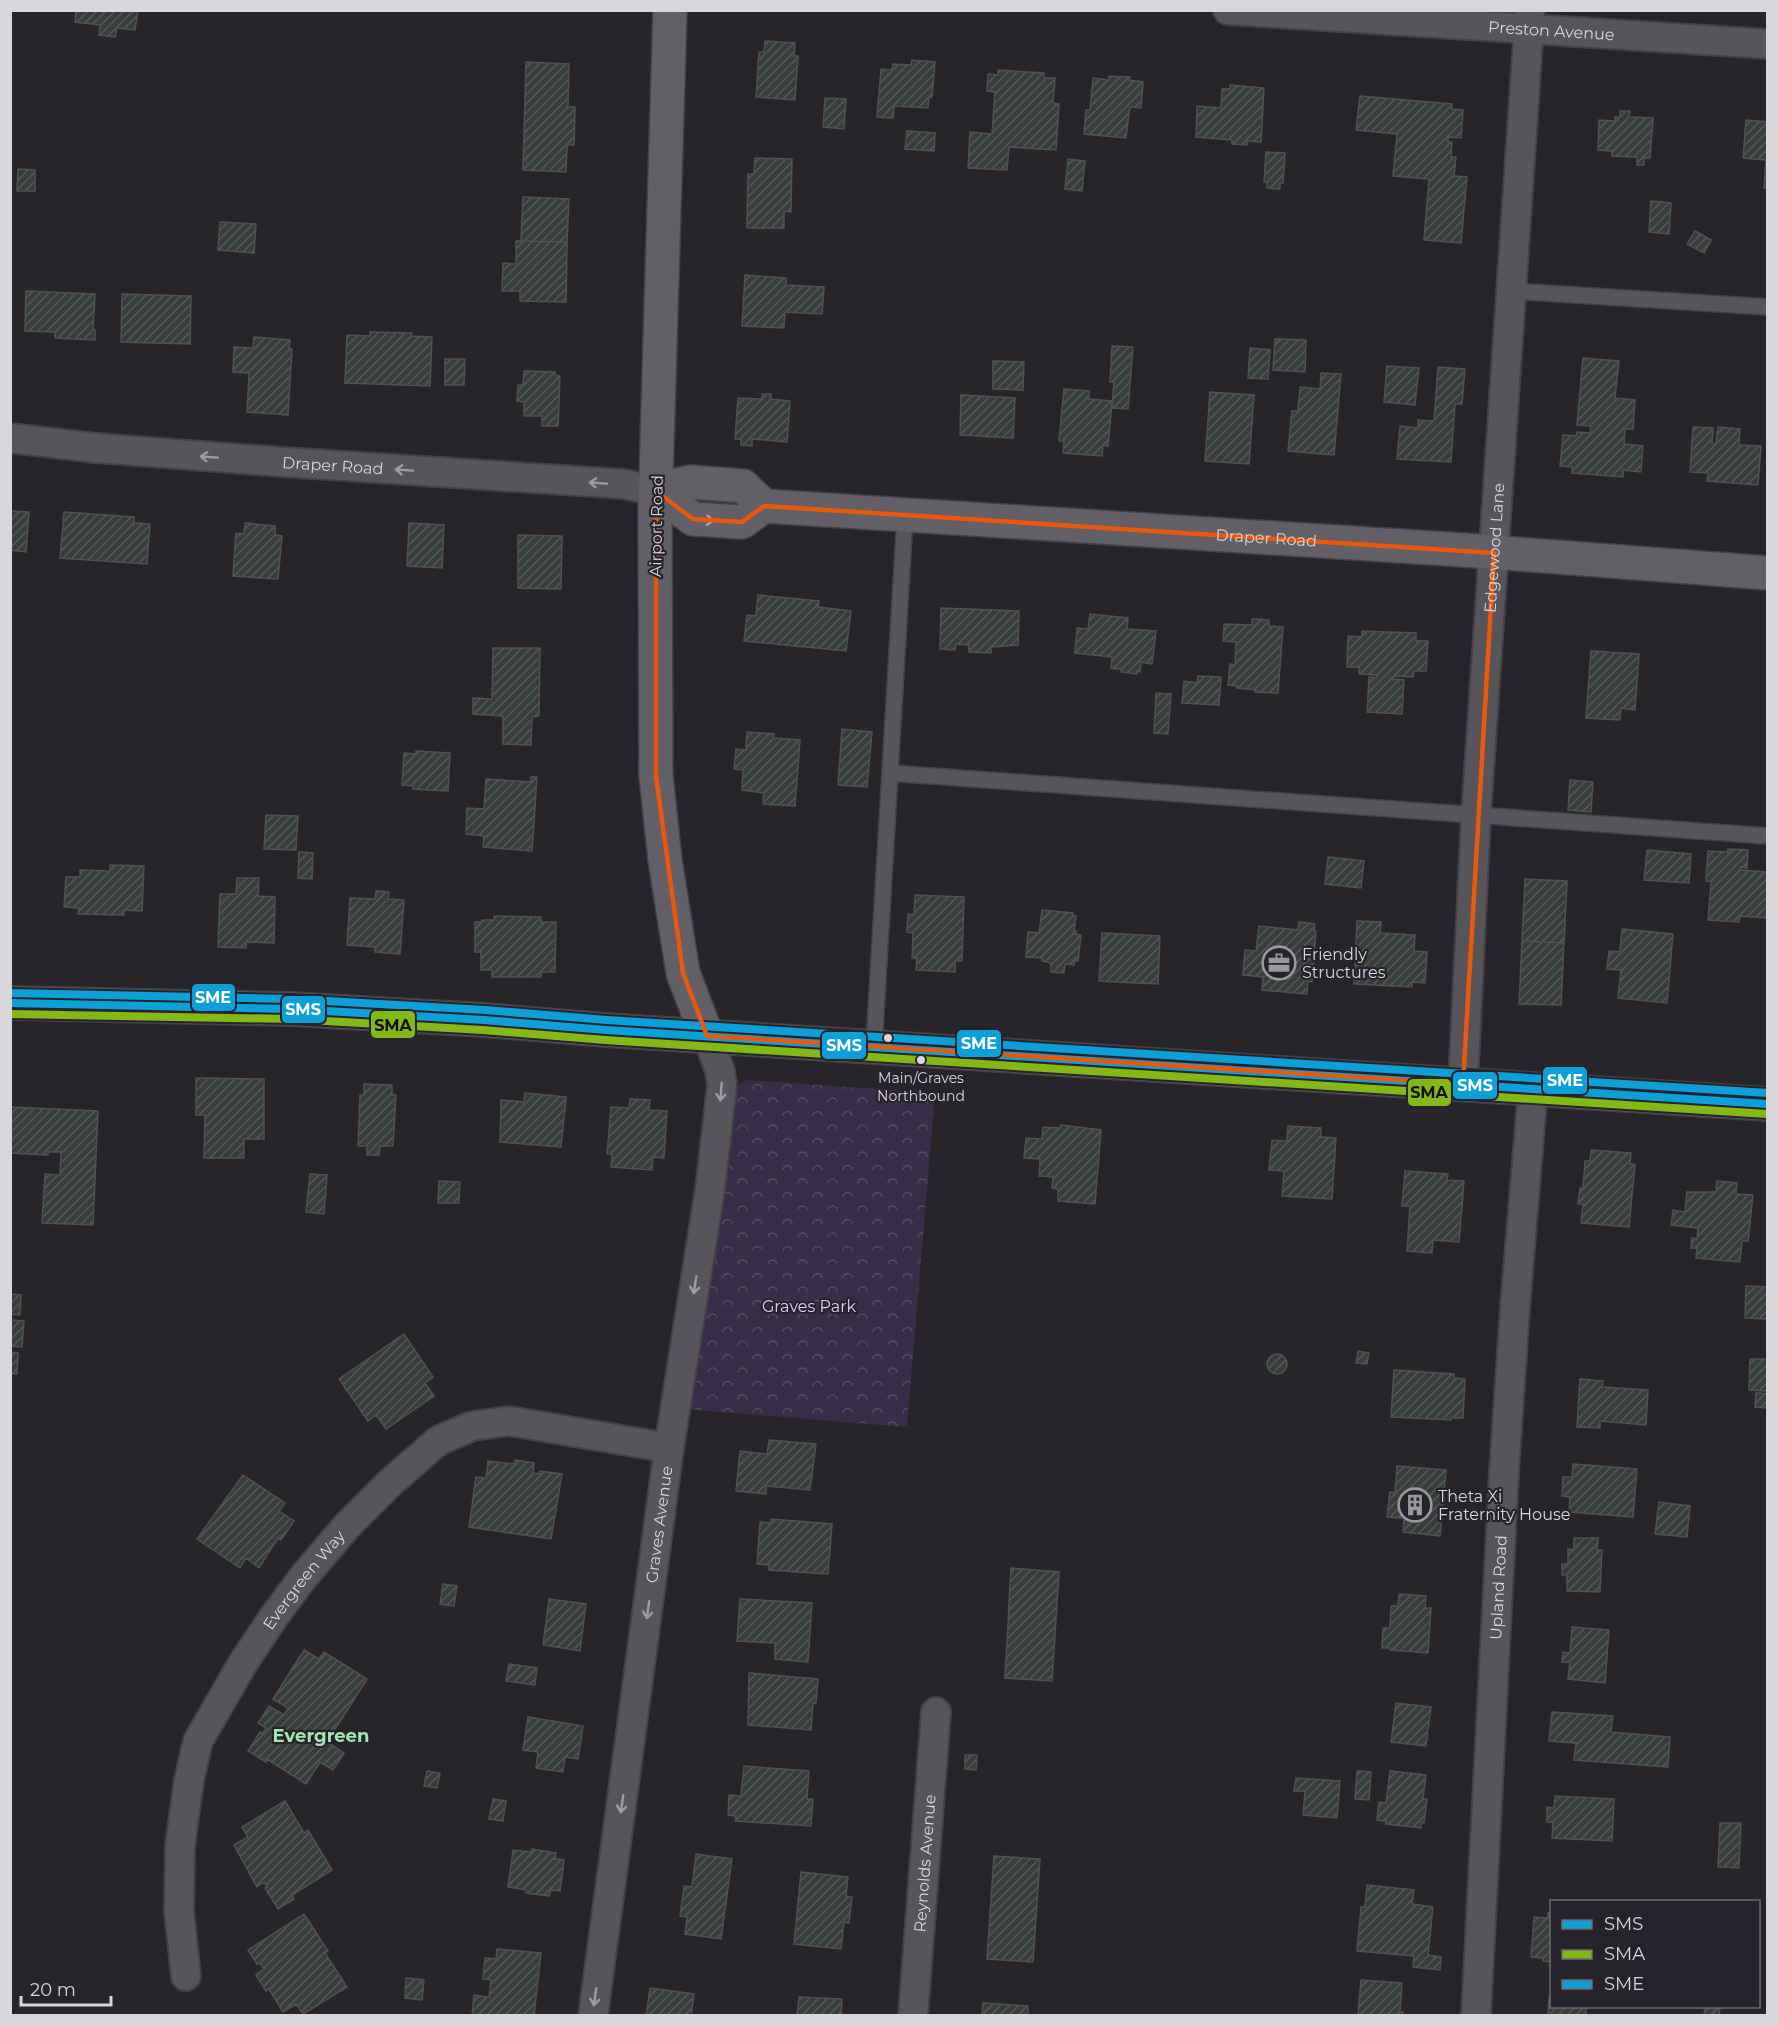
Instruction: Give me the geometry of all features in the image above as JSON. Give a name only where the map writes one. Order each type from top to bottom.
[{"type":"main road","points":[[10,1003],[291,1010],[484,1020],[1767,1104]]},
{"type":"street","name":"Airport Road","points":[[670,10],[656,490],[656,776],[665,860],[683,973],[707,1036]]},
{"type":"street","name":"Preston Avenue","points":[[1228,10],[1529,19],[1767,44]]},
{"type":"street","name":"Edgewood Lane","points":[[1463,1084],[1476,816],[1529,19]]},
{"type":"street","name":"Draper Road","points":[[10,438],[96,448],[624,484],[656,490],[693,519],[742,522],[764,506],[1767,573]]},
{"type":"street","name":"Graves Avenue","points":[[593,2016],[669,1448],[710,1189],[722,1085],[720,1071],[707,1036]]},
{"type":"street","name":"Upland Road","points":[[1476,2016],[1504,1472],[1533,1089]]},
{"type":"street","name":"Evergreen Way","points":[[186,1976],[179,1911],[180,1846],[189,1780],[198,1742],[243,1663],[273,1618],[305,1575],[346,1527],[391,1482],[438,1441],[472,1426],[509,1421],[669,1448]]},
{"type":"street","name":"Reynolds Avenue","points":[[913,2016],[936,1713]]},
{"type":"lane","points":[[1511,291],[1767,307]]},
{"type":"lane","points":[[874,1046],[905,516]]},
{"type":"lane","points":[[890,773],[1767,836]]},
{"type":"highlighted area","points":[[656,491],[693,519],[742,522],[764,506],[1494,553],[1463,1084],[707,1036],[683,973],[656,776]]},
{"type":"green space","name":"Graves Park","points":[[747,1080],[935,1093],[907,1427],[685,1409],[734,1090]]},
{"type":"building","points":[[76,10],[138,10],[135,30],[117,28],[115,37],[99,35],[100,25],[75,22]]},
{"type":"building","points":[[765,41],[795,43],[794,56],[798,56],[795,100],[756,97],[759,52],[764,52]]},
{"type":"building","points":[[912,60],[935,62],[932,97],[929,97],[928,108],[894,106],[893,118],[877,117],[881,69],[892,70],[893,64],[911,65]]},
{"type":"building","points":[[526,62],[569,64],[568,107],[575,107],[574,145],[567,145],[566,172],[523,170]]},
{"type":"building","points":[[998,70],[1044,73],[1044,78],[1055,78],[1053,103],[1059,104],[1056,150],[1009,147],[1007,170],[968,168],[970,132],[992,134],[995,92],[987,91],[988,74],[998,75]]},
{"type":"building","points":[[1109,76],[1130,77],[1129,80],[1143,82],[1141,108],[1130,107],[1126,138],[1084,134],[1086,110],[1090,110],[1093,78],[1109,80]]},
{"type":"building","points":[[1230,85],[1264,88],[1261,142],[1247,141],[1247,145],[1232,144],[1232,140],[1196,137],[1197,106],[1221,108],[1222,89],[1230,89]]},
{"type":"building","points":[[1360,96],[1452,104],[1452,109],[1463,110],[1461,138],[1448,137],[1448,142],[1452,142],[1451,157],[1456,157],[1454,176],[1467,177],[1461,243],[1424,240],[1429,179],[1393,176],[1397,134],[1356,130]]},
{"type":"building","points":[[825,98],[846,99],[844,129],[823,127]]},
{"type":"building","points":[[1620,111],[1630,111],[1629,117],[1653,118],[1650,158],[1644,158],[1644,165],[1637,165],[1637,157],[1612,156],[1612,151],[1598,150],[1599,120],[1615,121],[1615,117],[1620,117]]},
{"type":"building","points":[[1746,120],[1768,122],[1768,188],[1764,188],[1766,160],[1743,158]]},
{"type":"building","points":[[907,131],[935,133],[934,151],[905,149]]},
{"type":"building","points":[[1266,152],[1285,153],[1283,183],[1280,183],[1280,189],[1267,188],[1267,182],[1264,182]]},
{"type":"building","points":[[755,158],[792,159],[791,212],[784,211],[784,228],[747,228],[748,174],[754,174]]},
{"type":"building","points":[[1068,159],[1085,161],[1082,191],[1065,189]]},
{"type":"building","points":[[18,169],[35,170],[35,191],[17,191]]},
{"type":"building","points":[[523,197],[569,199],[567,242],[521,241]]},
{"type":"building","points":[[1651,201],[1671,203],[1669,234],[1649,232]]},
{"type":"building","points":[[220,222],[256,224],[254,253],[218,250]]},
{"type":"building","points":[[1695,231],[1711,240],[1704,253],[1687,244]]},
{"type":"building","points":[[516,241],[567,242],[566,302],[520,301],[520,291],[502,291],[503,263],[516,264]]},
{"type":"building","points":[[745,275],[786,278],[786,285],[824,287],[822,314],[785,312],[784,328],[742,326]]},
{"type":"building","points":[[26,291],[95,294],[93,330],[95,330],[95,340],[55,338],[55,332],[25,331]]},
{"type":"building","points":[[122,294],[191,296],[190,344],[121,342]]},
{"type":"building","points":[[370,332],[412,333],[411,336],[432,337],[430,386],[345,383],[347,335],[370,336]]},
{"type":"building","points":[[254,337],[290,340],[289,348],[292,349],[288,415],[247,412],[249,373],[233,372],[234,347],[253,348]]},
{"type":"building","points":[[1275,339],[1306,340],[1305,372],[1273,370]]},
{"type":"building","points":[[1112,346],[1133,347],[1128,409],[1112,408],[1114,382],[1110,382]]},
{"type":"building","points":[[1250,348],[1270,350],[1268,379],[1248,378]]},
{"type":"building","points":[[1583,358],[1619,361],[1615,398],[1635,400],[1633,429],[1625,429],[1624,444],[1643,446],[1641,472],[1623,470],[1623,477],[1572,473],[1572,467],[1560,466],[1563,435],[1576,436],[1577,432],[1590,433],[1591,426],[1577,425]]},
{"type":"building","points":[[445,359],[465,359],[464,385],[445,385]]},
{"type":"building","points":[[993,361],[1024,362],[1023,390],[993,389]]},
{"type":"building","points":[[1387,366],[1419,368],[1415,405],[1384,402]]},
{"type":"building","points":[[1438,367],[1465,369],[1462,404],[1455,404],[1451,462],[1397,459],[1400,426],[1418,428],[1418,420],[1434,421]]},
{"type":"building","points":[[524,371],[555,372],[555,375],[560,376],[558,426],[542,426],[542,416],[524,416],[524,402],[517,401],[518,385],[523,385]]},
{"type":"building","points":[[1321,373],[1341,374],[1334,455],[1288,451],[1292,411],[1298,411],[1300,387],[1320,389]]},
{"type":"building","points":[[1064,389],[1089,391],[1089,399],[1112,401],[1108,446],[1103,445],[1102,456],[1063,453],[1064,441],[1059,441]]},
{"type":"building","points":[[1210,392],[1254,395],[1249,464],[1205,461]]},
{"type":"building","points":[[762,394],[771,394],[771,399],[790,401],[787,442],[752,439],[752,446],[741,445],[741,439],[735,439],[738,398],[762,399]]},
{"type":"building","points":[[961,395],[1015,398],[1013,438],[960,435]]},
{"type":"building","points":[[1693,427],[1713,428],[1712,443],[1716,444],[1718,427],[1740,429],[1739,445],[1761,446],[1758,485],[1707,481],[1708,473],[1690,472]]},
{"type":"building","points":[[10,511],[29,512],[26,552],[10,550]]},
{"type":"building","points":[[64,512],[134,517],[134,523],[150,524],[147,564],[60,558]]},
{"type":"building","points":[[245,523],[275,526],[275,535],[282,536],[278,579],[233,576],[236,533],[244,534]]},
{"type":"building","points":[[409,523],[444,525],[442,568],[407,566]]},
{"type":"building","points":[[518,535],[562,536],[561,589],[518,588]]},
{"type":"building","points":[[758,595],[819,601],[818,607],[851,611],[846,651],[744,641],[747,615],[756,616]]},
{"type":"building","points":[[941,608],[1019,611],[1018,645],[991,647],[991,653],[969,652],[969,645],[956,644],[955,650],[940,649]]},
{"type":"building","points":[[1090,614],[1128,618],[1127,629],[1156,631],[1152,664],[1141,662],[1140,672],[1137,671],[1137,674],[1121,672],[1121,669],[1111,668],[1112,657],[1075,653],[1077,628],[1088,629]]},
{"type":"building","points":[[1252,619],[1269,620],[1269,626],[1283,627],[1278,693],[1255,692],[1256,690],[1228,685],[1230,664],[1235,665],[1236,642],[1223,641],[1224,624],[1252,625]]},
{"type":"building","points":[[1362,631],[1416,633],[1416,641],[1428,641],[1426,671],[1414,671],[1413,677],[1394,676],[1393,679],[1404,680],[1402,714],[1367,712],[1369,677],[1377,678],[1377,675],[1359,674],[1359,667],[1347,667],[1348,636],[1362,637]]},
{"type":"building","points":[[493,648],[540,648],[539,716],[532,717],[531,745],[503,744],[503,716],[473,714],[473,698],[492,699]]},
{"type":"building","points":[[1591,651],[1639,654],[1635,710],[1621,708],[1620,720],[1586,718]]},
{"type":"building","points":[[1198,676],[1221,677],[1219,705],[1182,703],[1184,681],[1197,683]]},
{"type":"building","points":[[1156,693],[1171,694],[1168,734],[1154,733]]},
{"type":"building","points":[[842,729],[872,732],[867,787],[838,785]]},
{"type":"building","points":[[747,732],[774,734],[774,738],[800,740],[795,806],[763,804],[764,793],[742,790],[743,770],[734,769],[736,749],[746,750]]},
{"type":"building","points":[[416,751],[450,753],[448,791],[413,789],[413,786],[402,785],[404,753],[416,754]]},
{"type":"building","points":[[531,777],[537,777],[532,851],[483,847],[484,836],[466,834],[467,808],[484,809],[486,779],[531,782]]},
{"type":"building","points":[[1570,780],[1593,782],[1591,812],[1568,810]]},
{"type":"building","points":[[266,815],[298,816],[296,850],[264,849]]},
{"type":"building","points":[[1728,849],[1748,850],[1747,868],[1741,867],[1741,870],[1767,872],[1768,869],[1768,918],[1740,916],[1739,922],[1708,920],[1711,882],[1706,881],[1708,851],[1728,852]]},
{"type":"building","points":[[1647,850],[1691,854],[1689,883],[1644,880]]},
{"type":"building","points":[[299,852],[313,853],[312,879],[298,878]]},
{"type":"building","points":[[1328,857],[1364,861],[1361,888],[1325,884]]},
{"type":"building","points":[[110,865],[144,866],[142,911],[124,910],[124,915],[78,914],[79,908],[64,907],[66,877],[80,877],[80,870],[110,871]]},
{"type":"building","points":[[237,878],[259,878],[258,896],[275,897],[274,943],[246,942],[246,948],[218,947],[220,894],[236,894]]},
{"type":"building","points":[[1525,879],[1567,881],[1564,943],[1522,941]]},
{"type":"building","points":[[376,891],[389,892],[388,899],[404,900],[400,954],[375,952],[375,947],[347,945],[350,898],[375,899]]},
{"type":"building","points":[[915,895],[964,897],[962,961],[955,961],[955,972],[916,970],[917,958],[912,958],[913,933],[907,932],[908,914],[914,915]]},
{"type":"building","points":[[1042,910],[1073,913],[1073,916],[1076,916],[1074,931],[1081,935],[1078,961],[1075,960],[1074,965],[1065,964],[1064,973],[1051,972],[1051,963],[1042,961],[1042,958],[1026,957],[1028,932],[1039,933]]},
{"type":"building","points":[[494,916],[541,917],[541,922],[556,922],[555,972],[541,972],[541,977],[492,977],[492,970],[481,970],[481,952],[475,952],[475,922],[494,920]]},
{"type":"building","points":[[1357,921],[1381,922],[1380,933],[1415,935],[1414,951],[1427,952],[1425,983],[1412,982],[1412,987],[1354,984]]},
{"type":"building","name":"Friendly Structures","points":[[1299,922],[1315,924],[1314,931],[1316,931],[1312,982],[1308,981],[1307,994],[1262,990],[1263,977],[1243,975],[1245,950],[1256,951],[1259,926],[1298,930]]},
{"type":"building","points":[[1622,929],[1673,934],[1667,1003],[1618,998],[1621,970],[1607,969],[1609,951],[1620,952]]},
{"type":"building","points":[[1102,933],[1160,936],[1158,984],[1099,981]]},
{"type":"building","points":[[1522,941],[1564,943],[1561,1005],[1519,1004]]},
{"type":"building","points":[[196,1078],[264,1079],[264,1139],[244,1139],[244,1158],[204,1158],[205,1115],[196,1115]]},
{"type":"building","points":[[364,1084],[392,1085],[392,1095],[396,1095],[393,1146],[380,1146],[379,1155],[367,1155],[367,1146],[358,1146],[360,1095],[364,1095]]},
{"type":"building","points":[[525,1093],[566,1097],[561,1147],[500,1142],[501,1100],[524,1102]]},
{"type":"building","points":[[630,1099],[650,1100],[649,1110],[667,1111],[664,1158],[653,1157],[652,1170],[611,1167],[612,1154],[607,1154],[611,1107],[629,1108]]},
{"type":"building","points":[[10,1107],[98,1111],[93,1225],[42,1223],[45,1174],[60,1175],[61,1152],[48,1152],[48,1155],[10,1153]]},
{"type":"building","points":[[1061,1125],[1101,1130],[1095,1204],[1058,1201],[1058,1189],[1052,1188],[1053,1177],[1039,1176],[1040,1159],[1024,1158],[1026,1138],[1042,1139],[1043,1127],[1060,1128]]},
{"type":"building","points":[[1288,1126],[1321,1128],[1321,1137],[1336,1138],[1332,1199],[1282,1196],[1284,1171],[1269,1170],[1272,1140],[1287,1141]]},
{"type":"building","points":[[1591,1150],[1631,1153],[1630,1164],[1635,1164],[1629,1227],[1581,1223],[1583,1204],[1578,1204],[1580,1188],[1583,1188],[1585,1161],[1590,1161]]},
{"type":"building","points":[[1405,1171],[1448,1174],[1447,1180],[1464,1181],[1459,1242],[1433,1240],[1432,1253],[1407,1251],[1410,1206],[1402,1206]]},
{"type":"building","points":[[310,1174],[327,1175],[324,1214],[306,1212]]},
{"type":"building","points":[[439,1181],[460,1182],[459,1203],[438,1203]]},
{"type":"building","points":[[1717,1181],[1737,1183],[1736,1194],[1753,1195],[1748,1241],[1742,1241],[1740,1262],[1696,1258],[1697,1248],[1691,1248],[1692,1238],[1697,1239],[1698,1228],[1671,1225],[1673,1210],[1685,1212],[1687,1192],[1716,1192]]},
{"type":"building","points":[[1746,1286],[1768,1287],[1768,1319],[1745,1318]]},
{"type":"building","points":[[10,1294],[21,1295],[20,1315],[10,1314]]},
{"type":"building","points":[[10,1320],[24,1321],[22,1347],[10,1346]]},
{"type":"building","points":[[404,1334],[433,1377],[425,1383],[434,1396],[386,1429],[376,1415],[368,1421],[339,1379]]},
{"type":"building","points":[[1358,1351],[1369,1353],[1367,1364],[1356,1363]]},
{"type":"building","points":[[10,1352],[18,1353],[17,1374],[10,1374]]},
{"type":"building","points":[[1277,1354],[1284,1357],[1287,1364],[1284,1371],[1277,1374],[1270,1371],[1267,1364],[1270,1357]]},
{"type":"building","points":[[1750,1359],[1768,1359],[1768,1391],[1749,1390]]},
{"type":"building","points":[[1394,1370],[1454,1374],[1454,1378],[1465,1379],[1463,1418],[1451,1418],[1451,1420],[1391,1417]]},
{"type":"building","points":[[1580,1379],[1603,1381],[1602,1387],[1648,1390],[1646,1425],[1600,1421],[1600,1428],[1577,1427]]},
{"type":"building","points":[[1756,1393],[1768,1394],[1766,1408],[1755,1407]]},
{"type":"building","points":[[769,1440],[816,1444],[810,1490],[766,1486],[766,1494],[736,1491],[740,1451],[767,1454]]},
{"type":"building","points":[[515,1460],[534,1463],[533,1473],[539,1474],[540,1471],[562,1474],[551,1539],[469,1527],[476,1477],[486,1478],[488,1461],[514,1464]]},
{"type":"building","points":[[1573,1464],[1637,1469],[1633,1517],[1569,1512],[1570,1497],[1562,1496],[1563,1477],[1572,1477]]},
{"type":"building","name":"Theta Xi Fraternity House","points":[[1397,1466],[1446,1470],[1440,1536],[1403,1532],[1404,1518],[1387,1517],[1390,1492],[1395,1493]]},
{"type":"building","points":[[243,1475],[285,1503],[279,1511],[294,1521],[281,1540],[278,1538],[259,1568],[246,1558],[240,1568],[197,1539]]},
{"type":"building","points":[[1659,1502],[1690,1506],[1687,1537],[1655,1534]]},
{"type":"building","points":[[771,1519],[832,1524],[828,1574],[769,1570],[769,1565],[757,1564],[760,1522],[771,1523]]},
{"type":"building","points":[[1574,1538],[1598,1538],[1597,1550],[1602,1550],[1600,1592],[1567,1591],[1567,1575],[1562,1575],[1562,1564],[1568,1564],[1568,1549],[1574,1550]]},
{"type":"building","points":[[1011,1568],[1059,1572],[1052,1681],[1005,1678]]},
{"type":"building","points":[[443,1584],[457,1586],[454,1606],[440,1604]]},
{"type":"building","points":[[1399,1594],[1426,1596],[1425,1608],[1431,1608],[1428,1653],[1382,1648],[1383,1628],[1390,1628],[1391,1606],[1398,1606]]},
{"type":"building","points":[[549,1599],[586,1604],[580,1651],[543,1645]]},
{"type":"building","points":[[740,1599],[812,1603],[808,1662],[775,1659],[775,1643],[737,1641]]},
{"type":"building","points":[[1572,1627],[1609,1630],[1605,1683],[1568,1679],[1570,1662],[1562,1662],[1563,1652],[1570,1653]]},
{"type":"building","points":[[304,1650],[319,1659],[324,1652],[367,1679],[327,1742],[344,1753],[333,1770],[320,1762],[306,1784],[267,1759],[266,1762],[248,1751],[260,1732],[262,1734],[266,1728],[258,1723],[269,1706],[284,1715],[288,1708],[273,1699]]},
{"type":"building","points":[[509,1664],[537,1668],[535,1685],[506,1681]]},
{"type":"building","points":[[749,1673],[818,1679],[811,1730],[748,1725]]},
{"type":"building","points":[[1396,1703],[1431,1707],[1426,1746],[1391,1742]]},
{"type":"building","points":[[1552,1712],[1613,1716],[1611,1732],[1670,1737],[1668,1767],[1574,1760],[1576,1743],[1549,1741]]},
{"type":"building","points":[[528,1717],[583,1726],[578,1759],[565,1757],[563,1772],[536,1768],[538,1752],[523,1750]]},
{"type":"building","points":[[965,1755],[977,1755],[976,1770],[965,1769]]},
{"type":"building","points":[[744,1766],[809,1771],[807,1799],[813,1799],[811,1826],[735,1821],[736,1816],[728,1815],[729,1795],[741,1796]]},
{"type":"building","points":[[427,1771],[440,1773],[437,1788],[424,1786]]},
{"type":"building","points":[[1357,1771],[1371,1772],[1369,1800],[1355,1799]]},
{"type":"building","points":[[1390,1771],[1426,1775],[1423,1799],[1427,1799],[1424,1823],[1421,1822],[1421,1828],[1386,1824],[1386,1821],[1377,1820],[1379,1802],[1386,1803]]},
{"type":"building","points":[[1296,1778],[1340,1781],[1337,1818],[1303,1815],[1305,1791],[1294,1791]]},
{"type":"building","points":[[1555,1796],[1614,1799],[1612,1841],[1552,1838],[1553,1822],[1547,1822],[1547,1807],[1554,1808]]},
{"type":"building","points":[[493,1799],[506,1801],[503,1821],[489,1819]]},
{"type":"building","points":[[285,1801],[304,1833],[308,1830],[332,1870],[292,1895],[294,1899],[278,1909],[265,1888],[267,1887],[264,1882],[257,1887],[234,1845],[248,1837],[242,1827]]},
{"type":"building","points":[[1720,1823],[1741,1823],[1739,1868],[1718,1867]]},
{"type":"building","points":[[532,1849],[556,1853],[555,1859],[564,1860],[560,1891],[551,1890],[549,1896],[526,1893],[526,1890],[508,1887],[513,1850],[531,1852]]},
{"type":"building","points":[[696,1854],[732,1859],[721,1939],[685,1934],[687,1917],[680,1916],[684,1886],[692,1887]]},
{"type":"building","points":[[994,1856],[1040,1859],[1033,1962],[987,1959]]},
{"type":"building","points":[[801,1872],[848,1877],[846,1896],[852,1897],[849,1923],[844,1922],[841,1949],[794,1944]]},
{"type":"building","points":[[1367,1885],[1414,1890],[1412,1904],[1433,1907],[1428,1955],[1441,1957],[1440,1970],[1413,1967],[1414,1956],[1357,1951],[1361,1907],[1365,1907]]},
{"type":"building","points":[[1548,1913],[1550,1914],[1550,1962],[1543,1961],[1543,1958],[1531,1957],[1534,1917],[1548,1918]]},
{"type":"building","points":[[304,1914],[328,1951],[325,1953],[347,1987],[303,2014],[296,2004],[283,2012],[269,1989],[266,1991],[256,1975],[264,1969],[260,1963],[257,1964],[248,1950]]},
{"type":"building","points":[[497,1949],[541,1953],[534,2016],[472,2016],[474,1995],[489,1997],[491,1980],[483,1979],[485,1958],[496,1959]]},
{"type":"building","points":[[406,1978],[424,1980],[422,2000],[405,1998]]},
{"type":"building","points":[[1361,1980],[1402,1983],[1400,2012],[1403,2012],[1403,2016],[1358,2016]]},
{"type":"building","points":[[650,1988],[694,1994],[691,2016],[646,2016]]},
{"type":"building","points":[[799,1997],[842,1999],[841,2016],[797,2016]]},
{"type":"building","points":[[1549,1997],[1550,2008],[1586,2008],[1586,2016],[1548,2016]]},
{"type":"building","points":[[983,2003],[1028,2006],[1028,2016],[982,2016]]},
{"type":"building","points":[[1705,2008],[1720,2008],[1719,2016],[1704,2016]]},
{"type":"transit line","name":"SME","points":[[10,993],[292,999],[1768,1093]]},
{"type":"transit line","name":"SMS","points":[[10,1003],[291,1009],[484,1020],[606,1030],[1768,1104]]},
{"type":"transit line","name":"SMA","points":[[10,1014],[291,1019],[1767,1114]]},
{"type":"place","name":"Friendly Structures","points":[[1279,963]]},
{"type":"place","name":"Main/Graves Northbound","points":[[921,1060]]},
{"type":"place","name":"Theta Xi Fraternity House","points":[[1415,1505]]},
{"type":"district","name":"Evergreen","points":[[321,1736]]}]
